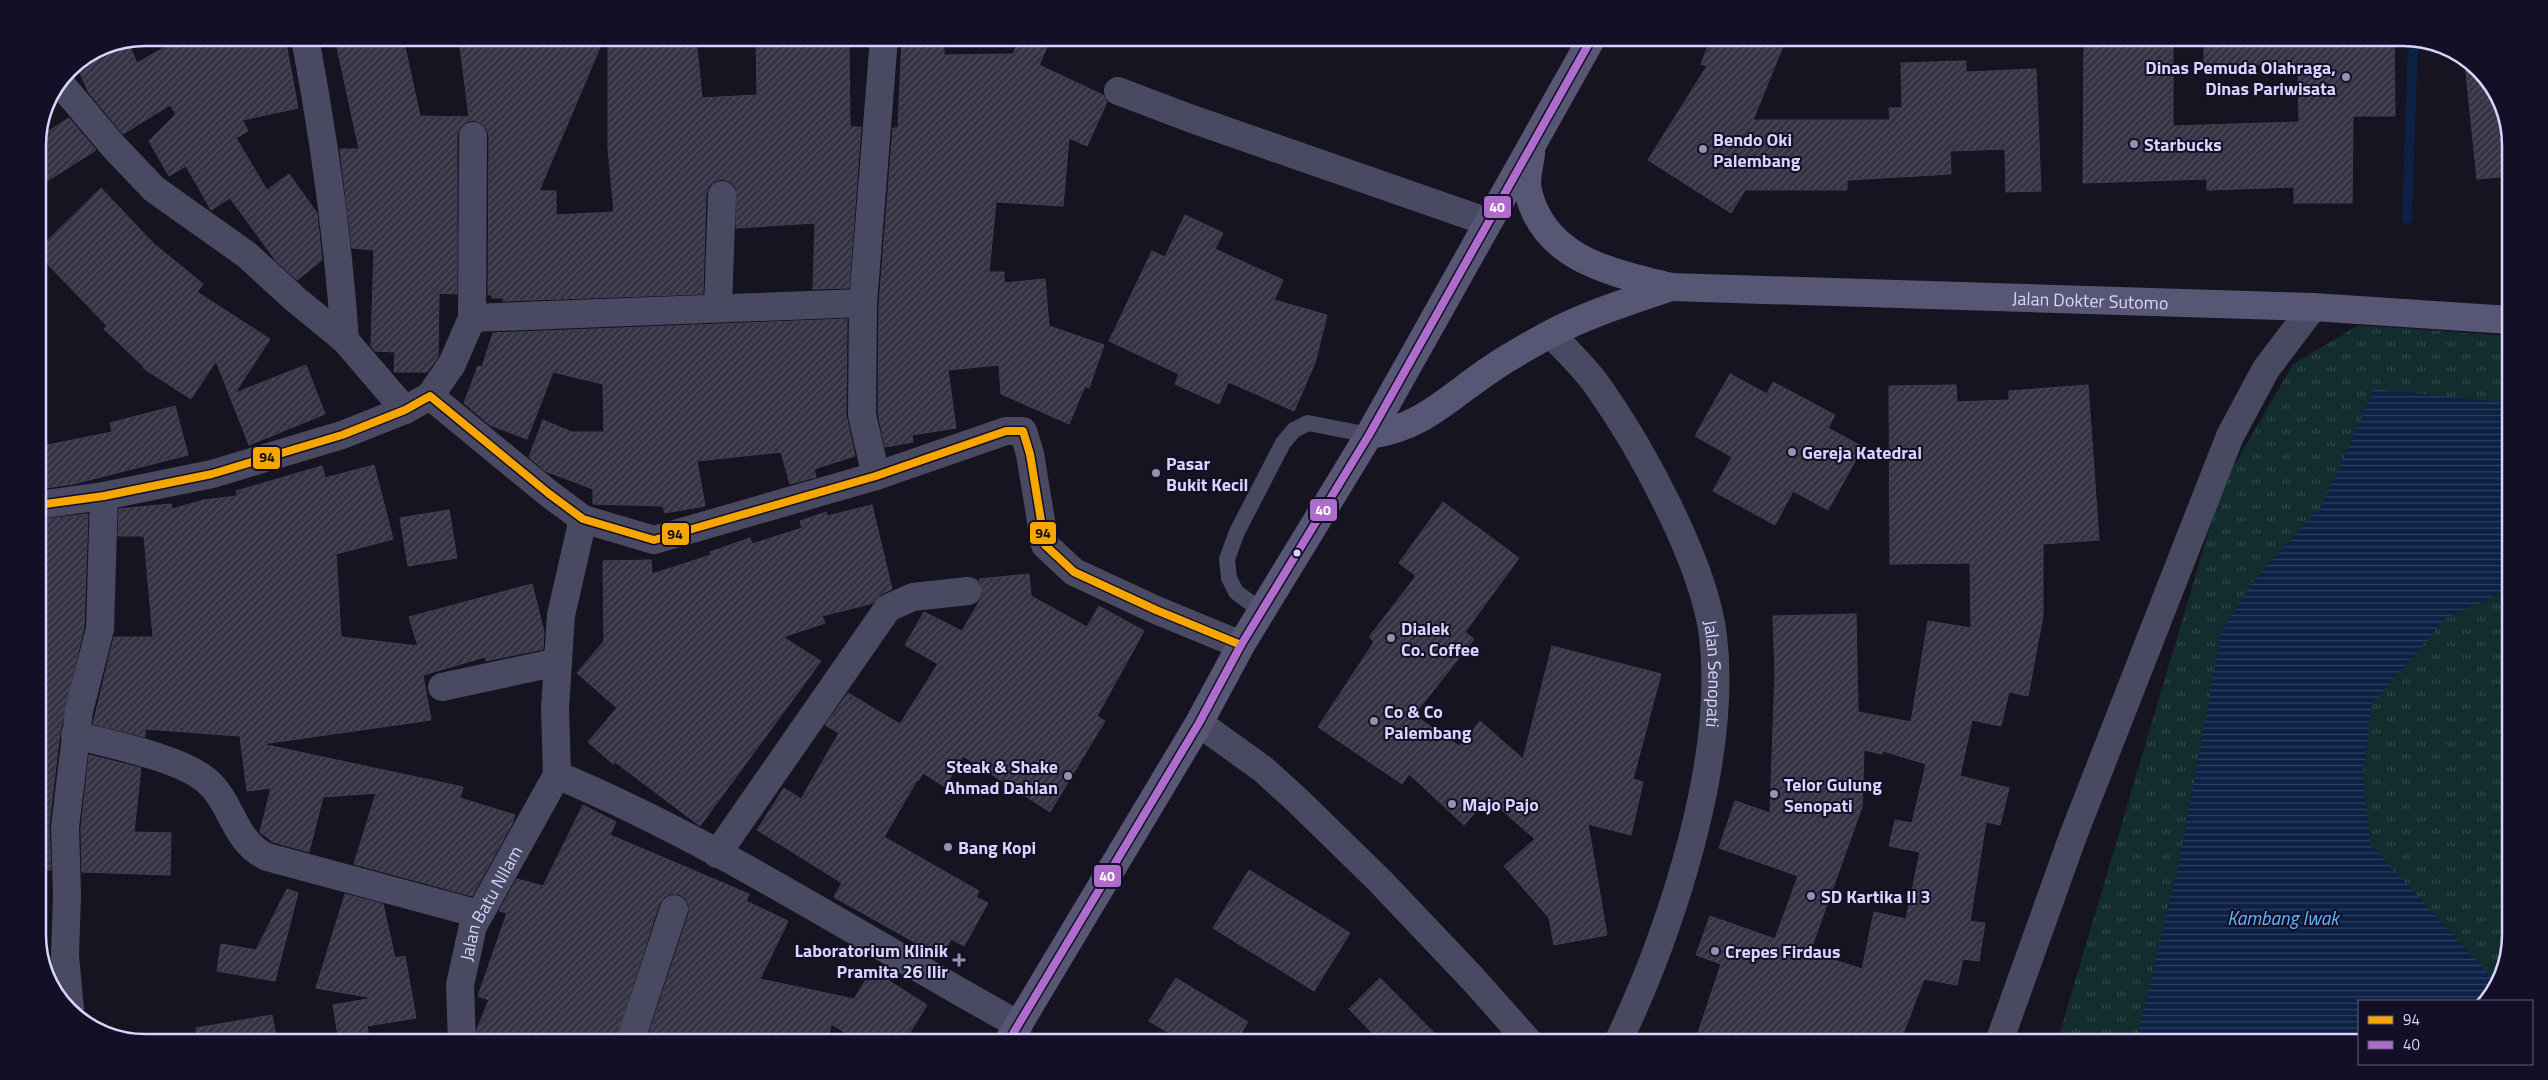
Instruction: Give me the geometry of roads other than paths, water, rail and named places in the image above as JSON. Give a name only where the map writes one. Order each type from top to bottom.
[{"type":"main road","points":[[1014,1034],[1199,723],[1241,645],[1263,612],[1369,434],[1587,46]]},
{"type":"main road","points":[[1531,146],[1527,189],[1547,233],[1560,245],[1600,268],[1671,287]]},
{"type":"main road","points":[[1369,434],[1393,432],[1413,423],[1492,368],[1551,334],[1599,312],[1671,287]]},
{"type":"main road","name":"Jalan Dokter Sutomo","points":[[1671,287],[2313,307],[2502,319]]},
{"type":"street","points":[[307,46],[323,133],[340,263],[345,340]]},
{"type":"street","points":[[876,476],[862,415],[864,303],[883,46]]},
{"type":"street","points":[[64,88],[114,147],[154,189],[247,255],[295,299],[345,340],[405,410]]},
{"type":"street","points":[[1118,91],[1192,120],[1488,222]]},
{"type":"street","points":[[46,504],[104,496],[212,474],[342,435],[405,410],[430,396],[452,364],[472,318],[474,136]]},
{"type":"street","points":[[718,308],[722,195]]},
{"type":"street","points":[[472,318],[864,303]]},
{"type":"street","points":[[2002,1034],[2074,836],[2230,436],[2266,368],[2313,307]]},
{"type":"street","name":"Jalan Senopati","points":[[1551,334],[1596,384],[1630,436],[1678,528],[1704,596],[1713,636],[1716,679],[1714,721],[1701,800],[1682,874],[1661,936],[1621,1034]]},
{"type":"street","points":[[430,396],[548,493],[583,519],[654,540],[876,476],[1006,431],[1023,430],[1030,454],[1045,545],[1074,572],[1156,610],[1241,645]]},
{"type":"street","points":[[69,997],[65,956],[67,895],[65,827],[76,735],[100,629],[104,496]]},
{"type":"street","points":[[583,519],[561,615],[554,708],[557,775],[607,796],[717,854],[1014,1034]]},
{"type":"street","points":[[717,854],[888,608],[914,598],[968,591]]},
{"type":"street","points":[[442,687],[558,662]]},
{"type":"street","points":[[1199,723],[1264,770],[1297,800],[1400,902],[1522,1034]]},
{"type":"street","points":[[76,735],[176,764],[206,780],[225,804],[249,846],[267,857],[479,914]]},
{"type":"street","name":"Jalan Batu NIlam","points":[[462,1034],[460,985],[473,926],[557,775]]},
{"type":"street","points":[[633,1034],[674,909]]},
{"type":"lane","points":[[1263,612],[1236,592],[1230,578],[1227,559],[1237,532],[1284,442],[1294,430],[1308,423],[1369,434]]},
{"type":"water","name":"Kambang Iwak","points":[[2374,389],[2502,402],[2502,593],[2446,618],[2372,704],[2363,776],[2370,844],[2492,977],[2477,1000],[2358,1000],[2358,1034],[2138,1034],[2180,858],[2221,633],[2250,585],[2323,504]]},
{"type":"waterway","points":[[2407,219],[2413,47]]},
{"type":"place","name":"Dinas Pemuda Olahraga, Dinas Pariwisata","points":[[2346,77]]},
{"type":"place","name":"Starbucks","points":[[2134,144]]},
{"type":"place","name":"Bendo Oki Palembang","points":[[1703,149]]},
{"type":"place","name":"Gereja Katedral","points":[[1792,452]]},
{"type":"place","name":"Pasar Bukit Kecil","points":[[1156,473]]},
{"type":"place","name":"Dialek Co. Coffee","points":[[1391,638]]},
{"type":"place","name":"Co & Co Palembang","points":[[1374,721]]},
{"type":"place","name":"Steak & Shake Ahmad Dahlan","points":[[1068,776]]},
{"type":"place","name":"Telor Gulung Senopati","points":[[1774,794]]},
{"type":"place","name":"Majo Pajo","points":[[1452,804]]},
{"type":"place","name":"Bang Kopi","points":[[948,847]]},
{"type":"place","name":"SD Kartika II 3","points":[[1811,896]]},
{"type":"place","name":"Crepes Firdaus","points":[[1715,951]]},
{"type":"place","name":"Laboratorium Klinik Pramita 26 Ilir","points":[[959,960]]}]
